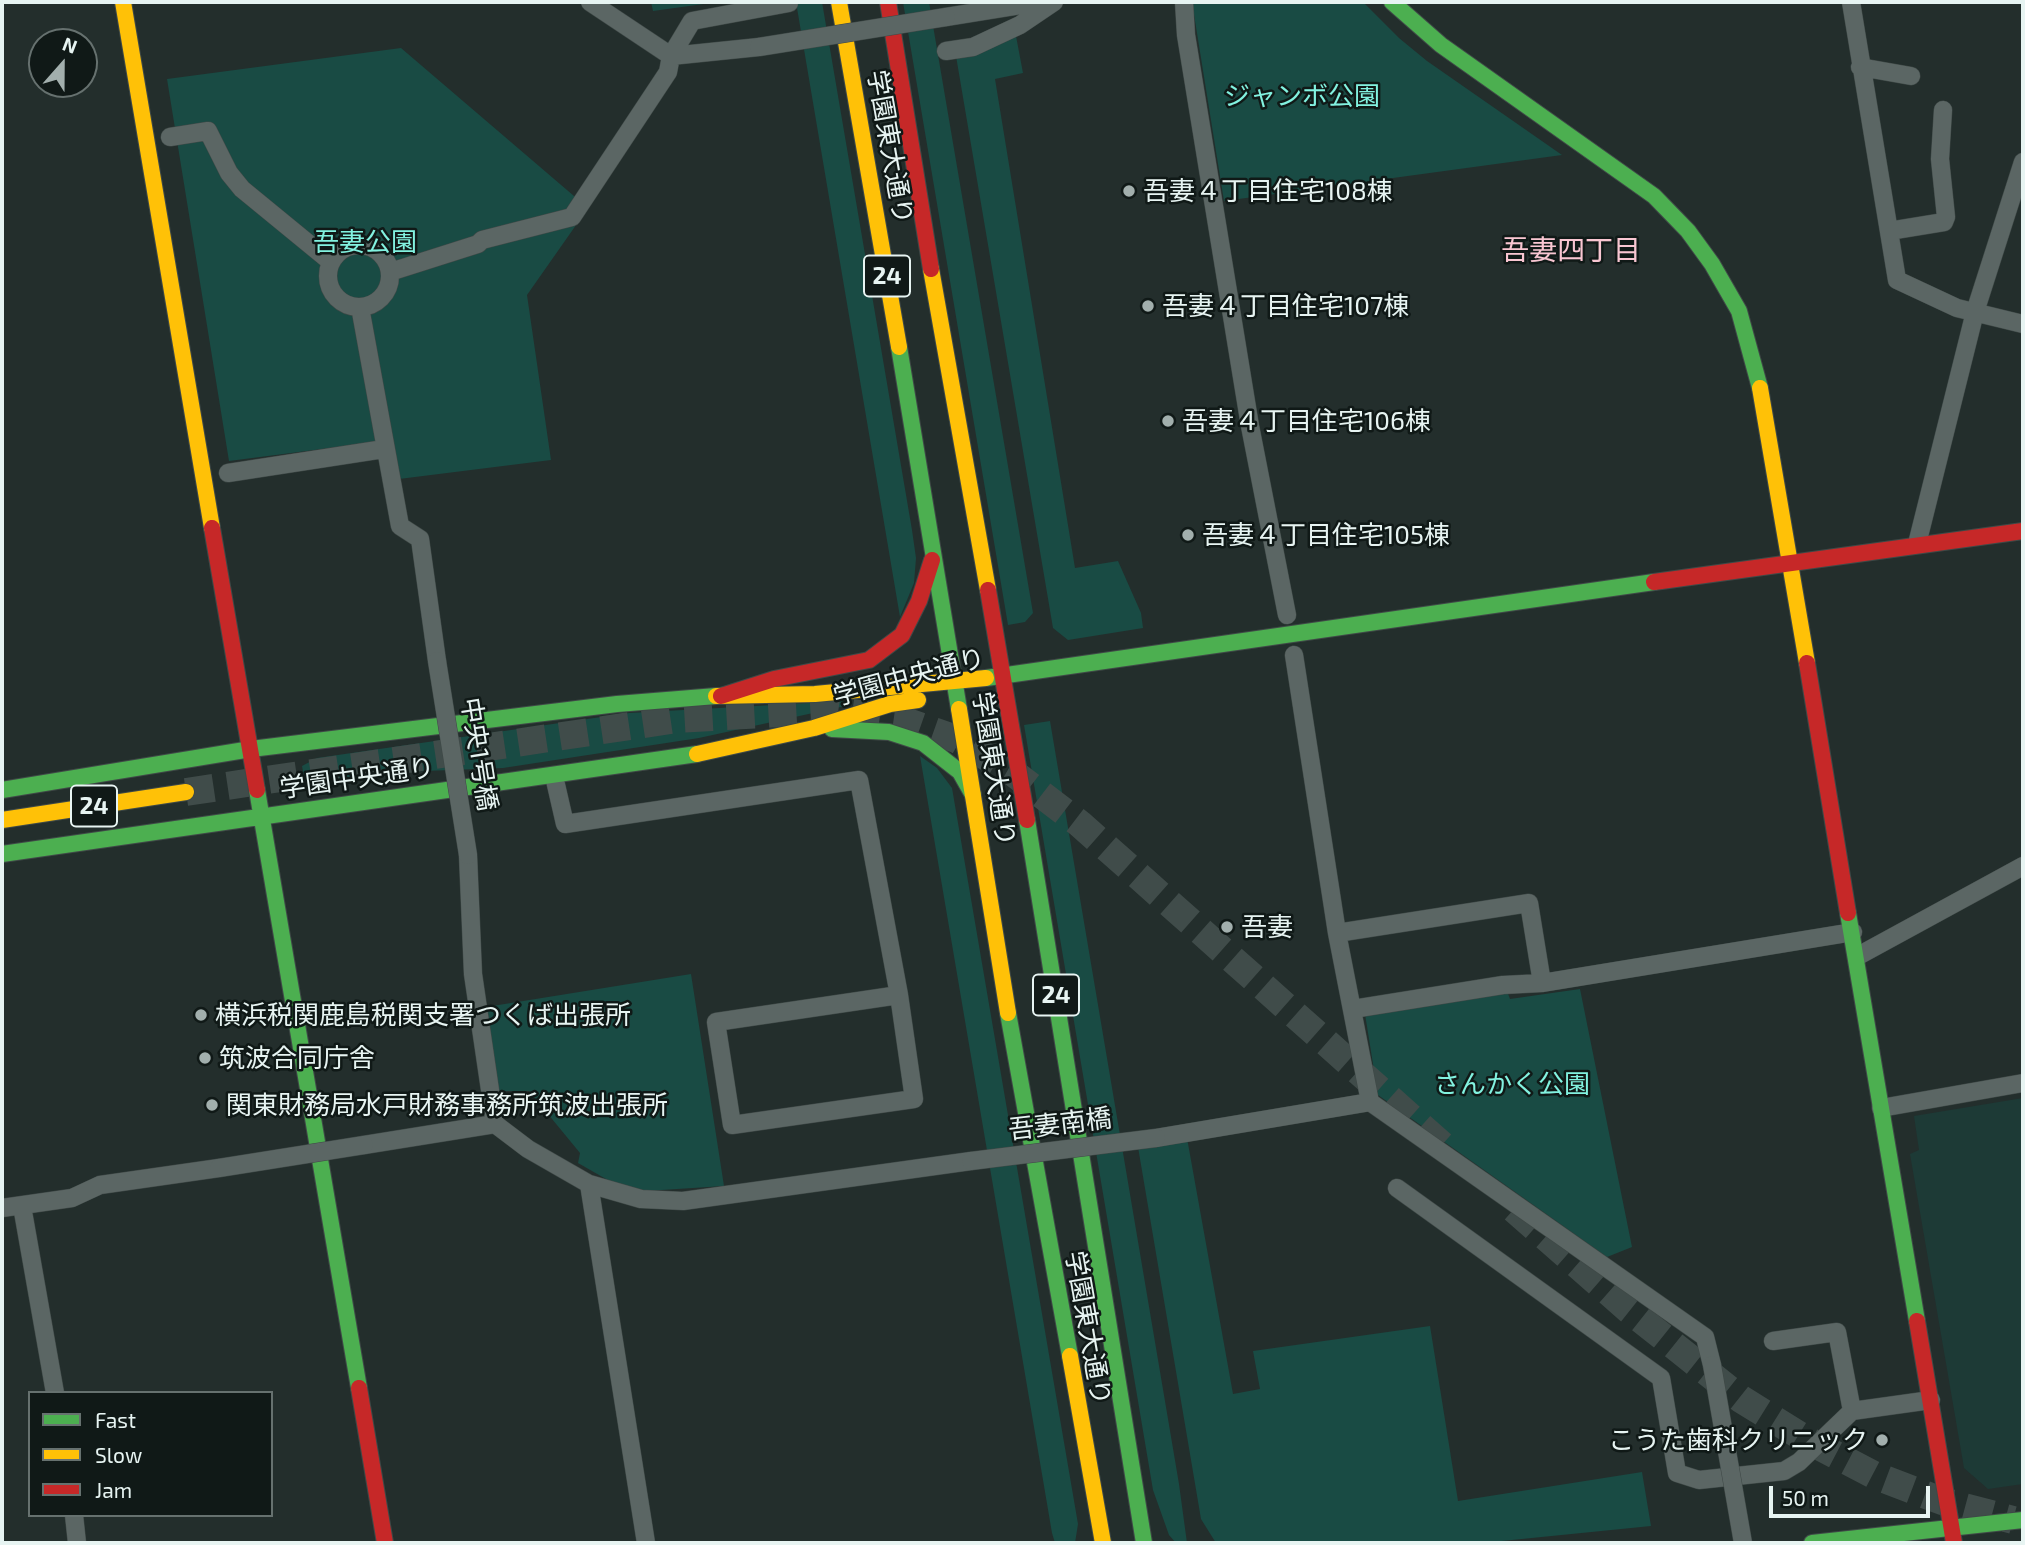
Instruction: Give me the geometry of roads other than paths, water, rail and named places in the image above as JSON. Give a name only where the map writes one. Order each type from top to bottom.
[{"type":"street","points":[[123,2],[385,1543]]},
{"type":"street","points":[[590,2],[671,56],[759,47],[1039,2]]},
{"type":"street","name":"学園東大通り","points":[[839,2],[957,686],[1004,989],[1103,1543]]},
{"type":"street","name":"学園東大通り","points":[[888,2],[954,408],[1003,677],[1144,1543]]},
{"type":"street","points":[[946,51],[973,47],[1020,25],[1054,2]]},
{"type":"street","points":[[1184,2],[1186,35],[1245,399],[1287,615]]},
{"type":"street","points":[[1392,2],[1441,45],[1654,196],[1688,231],[1712,264],[1739,310],[1754,357],[1858,956],[1953,1536]]},
{"type":"street","points":[[1851,2],[1897,280],[1957,308],[2023,324]]},
{"type":"street","points":[[390,272],[478,244],[482,240],[572,217],[668,72],[671,56],[692,21],[789,3]]},
{"type":"street","points":[[1860,67],[1911,76]]},
{"type":"street","points":[[1889,231],[1944,222],[1946,216],[1940,159],[1943,110]]},
{"type":"street","points":[[170,137],[208,131],[229,173],[242,189],[331,262]]},
{"type":"street","points":[[1917,544],[1975,312],[2023,162]]},
{"type":"street","points":[[364,246],[381,255],[390,272],[389,283],[379,301],[360,307],[349,306],[332,293],[327,272],[331,262],[345,248],[364,246]]},
{"type":"street","name":"中央1号橋","points":[[360,307],[400,526],[420,539],[468,855],[473,974],[495,1124]]},
{"type":"street","points":[[228,473],[384,449]]},
{"type":"street","name":"学園中央通り","points":[[2,854],[678,758],[814,728],[890,704],[1003,677],[1252,638],[2023,531]]},
{"type":"street","points":[[721,696],[774,679],[869,660],[902,635],[923,592],[934,550]]},
{"type":"street","points":[[1294,655],[1337,933],[1370,1102],[1705,1338],[1743,1543]]},
{"type":"street","name":"学園中央通り","points":[[2,790],[251,749],[617,704],[721,696],[957,686]]},
{"type":"street","points":[[814,728],[889,732],[923,743],[960,772],[974,796]]},
{"type":"street","points":[[554,776],[565,824],[859,780],[899,995],[914,1099],[732,1125],[716,1022],[899,995]]},
{"type":"street","name":"24","points":[[2,820],[186,792]]},
{"type":"street","points":[[1858,956],[2023,866]]},
{"type":"street","points":[[1337,933],[1529,903],[1542,983]]},
{"type":"street","points":[[1353,1009],[1503,985],[1542,983],[1853,932]]},
{"type":"street","points":[[1881,1108],[2023,1083]]},
{"type":"street","name":"吾妻南橋","points":[[495,1124],[528,1149],[590,1184],[641,1199],[683,1201],[1156,1138],[1370,1102]]},
{"type":"street","points":[[2,1208],[72,1198],[100,1185],[495,1124]]},
{"type":"street","points":[[590,1184],[646,1543]]},
{"type":"street","points":[[1397,1188],[1661,1378],[1677,1473],[1699,1480],[1784,1471],[1799,1462],[1852,1411],[1931,1400]]},
{"type":"street","points":[[22,1206],[55,1391]]},
{"type":"street","points":[[1773,1341],[1837,1332],[1852,1411]]},
{"type":"street","points":[[1085,1543],[1095,1497]]},
{"type":"street","points":[[1138,1507],[1164,1543]]},
{"type":"street","points":[[74,1517],[77,1543]]},
{"type":"street","points":[[1812,1543],[1953,1536],[2023,1520]]},
{"type":"tunnel","points":[[186,792],[677,719],[832,710],[902,720],[956,739],[1011,771],[1080,824],[1452,1154]]},
{"type":"tunnel","points":[[1514,1209],[1628,1309],[1741,1399],[1807,1440],[1876,1476],[1942,1501],[2013,1520]]},
{"type":"place","name":"吾妻４丁目住宅108棟","points":[[1129,191]]},
{"type":"place","name":"吾妻４丁目住宅107棟","points":[[1148,306]]},
{"type":"place","name":"吾妻４丁目住宅106棟","points":[[1168,421]]},
{"type":"place","name":"吾妻４丁目住宅105棟","points":[[1188,535]]},
{"type":"place","name":"吾妻","points":[[1227,927]]},
{"type":"place","name":"横浜税関鹿島税関支署つくば出張所","points":[[201,1015]]},
{"type":"place","name":"筑波合同庁舎","points":[[205,1058]]},
{"type":"place","name":"関東財務局水戸財務事務所筑波出張所","points":[[212,1105]]},
{"type":"place","name":"こうた歯科クリニック","points":[[1882,1440]]},
{"type":"district","name":"吾妻四丁目","points":[[1571,251]]},
{"type":"park label","name":"ジャンボ公園","points":[[1302,96]]},
{"type":"park label","name":"吾妻公園","points":[[365,242]]},
{"type":"park label","name":"さんかく公園","points":[[1512,1084]]}]
